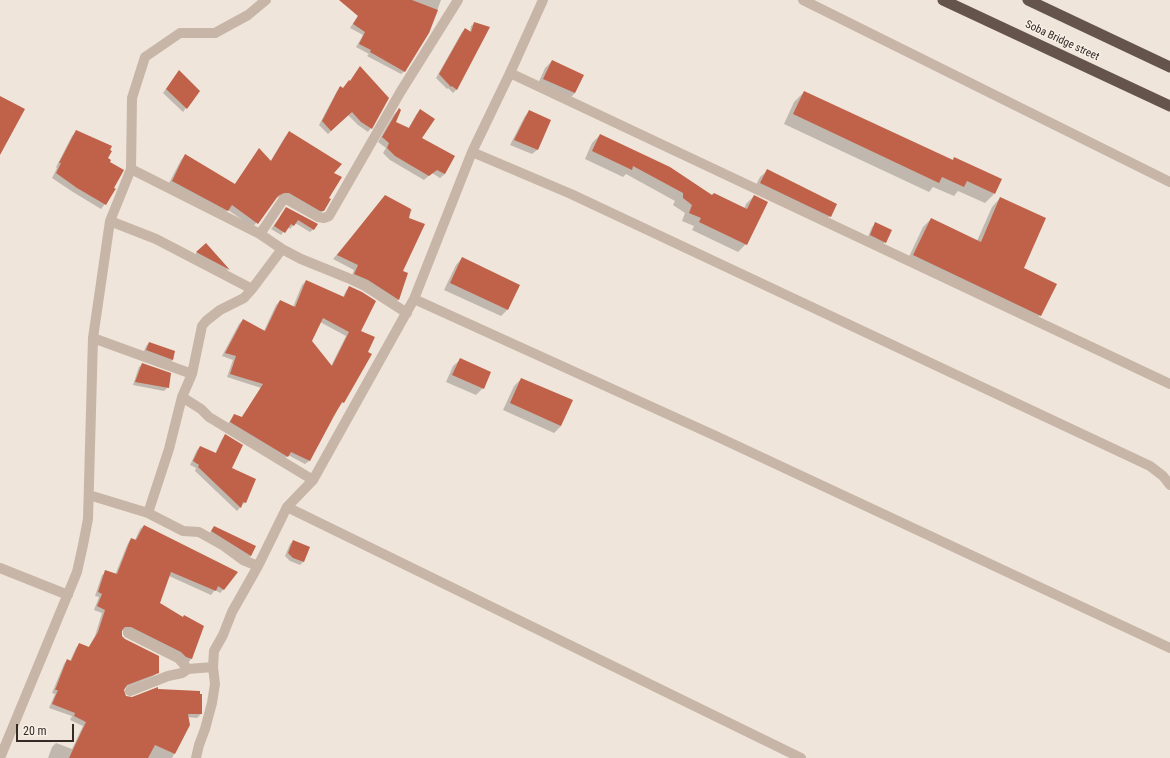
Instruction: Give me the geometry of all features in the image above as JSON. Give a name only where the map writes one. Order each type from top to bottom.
[{"type":"highway","name":"Soba Bridge street","points":[[943,0],[1170,106]]},
{"type":"highway","points":[[1028,0],[1170,67]]},
{"type":"street","points":[[0,758],[77,572],[83,545],[88,519],[93,338],[110,221],[131,169],[132,98],[145,57],[180,33],[215,32],[248,15],[266,0]]},
{"type":"street","points":[[260,234],[283,200],[286,199],[318,217],[324,218],[329,216],[401,91],[458,0]]},
{"type":"street","points":[[196,758],[212,703],[215,684],[213,667],[214,651],[232,612],[258,566],[287,507],[313,480],[407,313],[414,299],[472,152],[543,0]]},
{"type":"street","points":[[803,0],[1170,182]]},
{"type":"street","points":[[510,73],[1170,384]]},
{"type":"street","points":[[472,152],[571,194],[1150,466],[1163,476],[1170,485]]},
{"type":"street","points":[[131,169],[260,234],[282,249],[365,286],[407,313]]},
{"type":"street","points":[[110,221],[156,239],[252,289]]},
{"type":"street","points":[[148,513],[169,450],[182,397],[192,374],[202,326],[220,310],[244,298],[282,249]]},
{"type":"street","points":[[414,299],[725,441],[1170,648]]},
{"type":"street","points":[[93,338],[192,374]]},
{"type":"street","points":[[182,397],[201,409],[209,417],[313,480]]},
{"type":"street","points":[[89,494],[148,513],[183,531],[199,532],[224,546],[243,560],[258,566]]},
{"type":"street","points":[[287,507],[801,758]]},
{"type":"street","points":[[0,568],[68,595]]},
{"type":"street","points":[[128,633],[178,658],[188,669]]},
{"type":"street","points":[[130,691],[168,676],[182,673],[188,669],[213,667]]},
{"type":"building","points":[[339,0],[412,0],[438,10],[429,33],[405,72],[359,44],[365,32],[353,24],[358,16]]},
{"type":"building","points":[[474,22],[490,27],[457,90],[452,86],[451,87],[439,74],[465,28],[471,32]]},
{"type":"building","points":[[552,60],[584,75],[575,93],[543,79]]},
{"type":"building","points":[[360,66],[389,98],[372,129],[361,122],[352,112],[331,131],[322,121],[340,86],[343,88],[349,80],[350,81]]},
{"type":"building","points":[[179,70],[200,91],[187,109],[166,89]]},
{"type":"building","points":[[804,91],[953,160],[954,157],[1002,179],[995,194],[967,181],[964,187],[942,177],[939,183],[793,114]]},
{"type":"building","points":[[0,96],[25,109],[0,155]]},
{"type":"building","points":[[399,108],[401,110],[396,122],[409,128],[420,109],[435,119],[422,138],[455,156],[445,174],[437,170],[429,176],[395,156],[387,148],[389,143],[382,137]]},
{"type":"building","points":[[529,110],[551,120],[538,150],[514,140]]},
{"type":"building","points":[[76,130],[112,146],[110,150],[112,151],[108,158],[111,160],[110,162],[124,170],[114,188],[116,189],[106,205],[77,188],[56,173],[61,163],[59,163]]},
{"type":"building","points":[[289,131],[342,164],[334,173],[342,177],[329,198],[331,199],[324,211],[320,211],[289,193],[284,193],[278,196],[258,224],[232,205],[228,211],[172,181],[185,154],[235,184],[259,148],[271,161]]},
{"type":"building","points":[[600,134],[670,167],[712,195],[714,193],[747,209],[754,195],[768,202],[747,245],[699,222],[701,218],[689,213],[692,205],[683,198],[683,193],[633,166],[632,170],[592,151]]},
{"type":"building","points":[[767,169],[837,204],[831,217],[760,183]]},
{"type":"building","points":[[385,195],[411,209],[409,218],[425,224],[403,271],[408,273],[399,300],[368,280],[354,274],[358,265],[337,255]]},
{"type":"building","points":[[1000,197],[1046,218],[1024,268],[1057,284],[1041,316],[913,255],[931,218],[981,242]]},
{"type":"building","points":[[286,207],[318,224],[314,230],[298,220],[294,226],[291,224],[285,233],[274,226]]},
{"type":"building","points":[[875,222],[892,230],[886,243],[870,235]]},
{"type":"building","points":[[206,243],[230,270],[196,252]]},
{"type":"building","points":[[462,257],[520,285],[508,310],[450,283]]},
{"type":"building","points":[[306,280],[344,297],[349,286],[376,301],[361,331],[375,337],[368,352],[372,354],[344,403],[342,402],[310,461],[291,452],[288,457],[230,422],[234,414],[242,417],[263,384],[230,374],[236,356],[225,353],[243,319],[265,331],[280,300],[295,307]],"holes":[[[323,318],[349,332],[332,366],[312,341]]]},
{"type":"building","points":[[149,342],[175,351],[173,360],[146,350]]},
{"type":"building","points":[[460,358],[491,372],[484,389],[452,375]]},
{"type":"building","points":[[142,363],[171,373],[169,388],[135,382]]},
{"type":"building","points":[[521,378],[573,400],[561,426],[510,403]]},
{"type":"building","points":[[225,434],[243,445],[232,468],[256,479],[246,503],[243,502],[241,508],[198,467],[199,465],[193,461],[200,446],[216,453]]},
{"type":"building","points":[[144,525],[238,572],[224,590],[218,586],[216,591],[171,572],[160,603],[183,617],[184,615],[204,626],[192,659],[131,627],[125,627],[122,630],[122,636],[125,639],[159,656],[159,673],[127,685],[124,690],[126,696],[132,697],[158,687],[158,689],[200,691],[200,694],[202,694],[202,714],[188,714],[190,725],[175,754],[155,745],[148,758],[69,758],[86,722],[74,716],[75,713],[52,704],[58,690],[55,690],[67,659],[71,661],[79,643],[89,647],[98,632],[105,610],[97,606],[102,594],[98,592],[105,570],[117,574],[131,538],[136,540]]},
{"type":"building","points":[[214,526],[256,546],[251,556],[211,531]]},
{"type":"building","points":[[293,540],[310,547],[304,562],[293,558],[288,553]]}]
